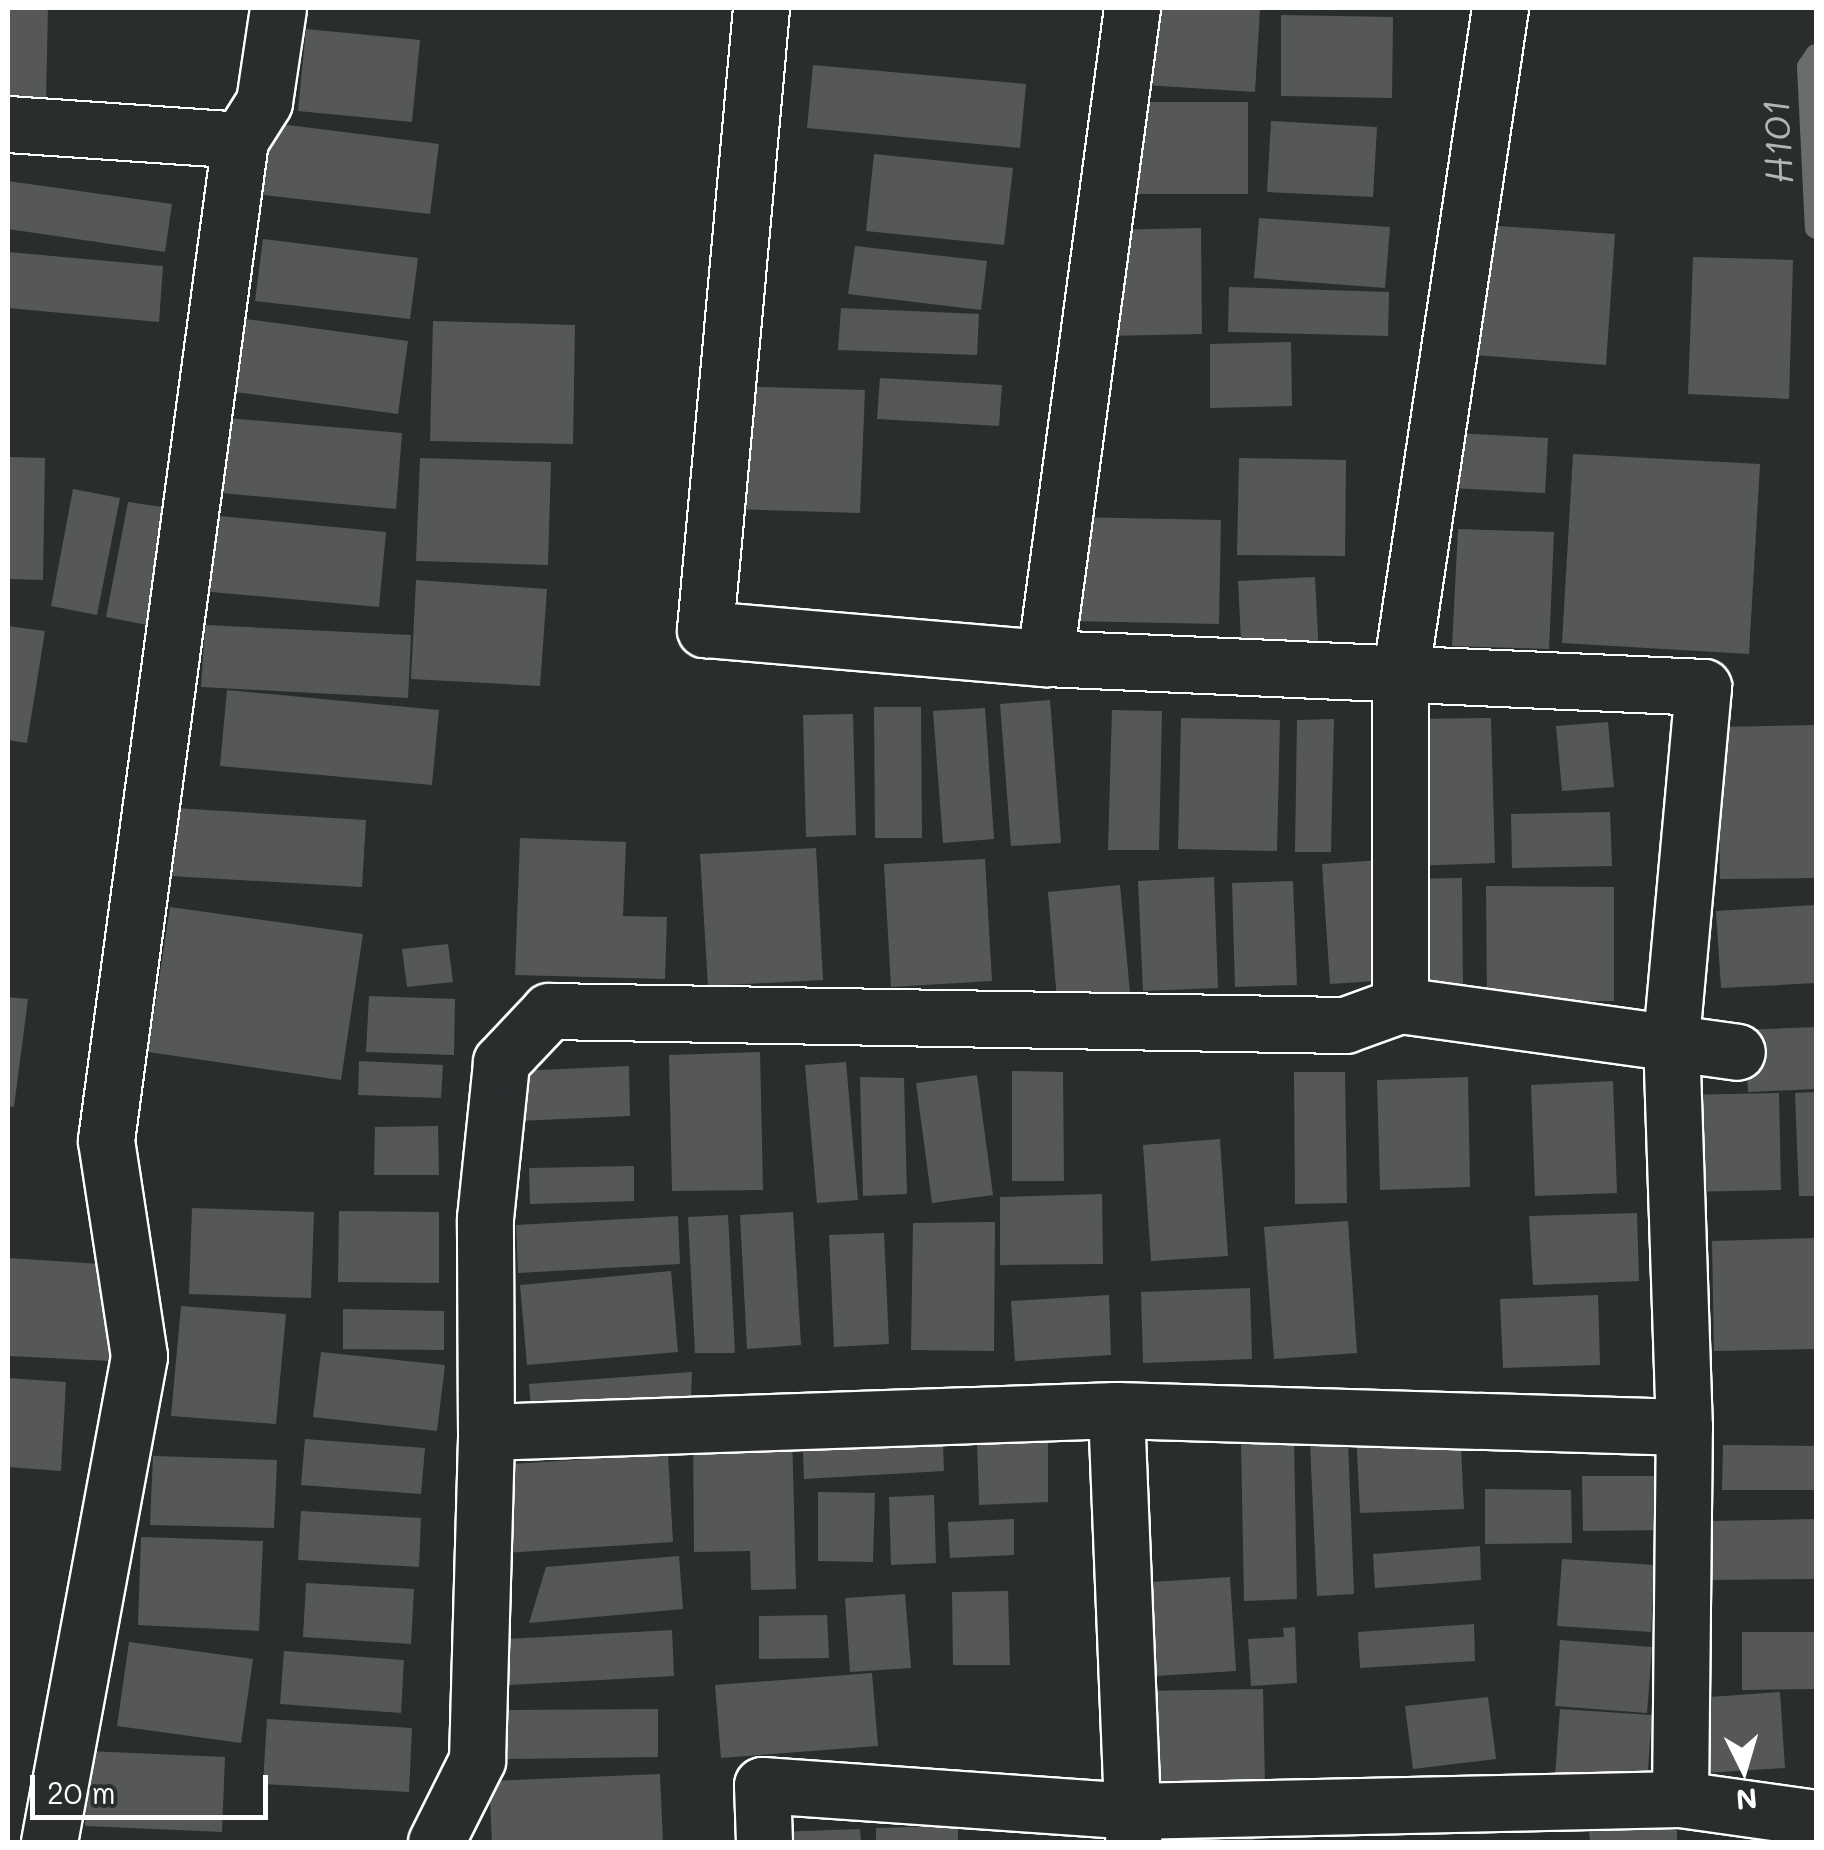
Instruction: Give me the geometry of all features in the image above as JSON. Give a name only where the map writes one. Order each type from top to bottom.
[{"type":"street","points":[[49,1842],[139,1356],[106,1140],[240,140],[264,102],[278,8]]},
{"type":"street","points":[[761,8],[705,629],[1045,658],[1400,677],[1703,687],[1671,1038],[1684,1427],[1680,1799]]},
{"type":"street","points":[[1045,658],[1132,8]]},
{"type":"street","points":[[1400,1005],[1400,677],[1500,8]]},
{"type":"street","points":[[8,124],[240,140]]},
{"type":"street","points":[[436,1842],[477,1760],[486,1432],[485,1218],[501,1062],[549,1012],[736,1010],[1345,1024],[1400,1005],[1671,1038],[1736,1052]]},
{"type":"street","points":[[486,1432],[1116,1410],[1684,1427]]},
{"type":"street","points":[[1116,1410],[1132,1826]]},
{"type":"street","points":[[764,1842],[762,1785],[1132,1826],[1680,1799],[1816,1818]]},
{"type":"building","points":[[8,8],[48,8],[46,99],[8,98]]},
{"type":"building","points":[[1134,8],[1260,9],[1255,92],[1129,84]]},
{"type":"building","points":[[1281,15],[1393,17],[1392,98],[1281,96]]},
{"type":"building","points":[[306,29],[420,40],[412,122],[298,111]]},
{"type":"building","points":[[813,65],[1026,84],[1020,148],[807,128]]},
{"type":"building","points":[[1128,102],[1248,102],[1248,194],[1127,194]]},
{"type":"building","points":[[1271,121],[1377,127],[1373,197],[1267,192]]},
{"type":"building","points":[[264,122],[439,144],[430,214],[255,194]]},
{"type":"building","points":[[874,154],[1013,168],[1004,245],[866,231]]},
{"type":"building","points":[[8,181],[172,204],[165,252],[8,229]]},
{"type":"building","points":[[1259,218],[1390,227],[1385,288],[1254,278]]},
{"type":"building","points":[[1484,225],[1615,234],[1606,365],[1475,355]]},
{"type":"building","points":[[1201,228],[1202,334],[1106,336],[1104,230]]},
{"type":"building","points":[[263,239],[418,258],[410,319],[255,301]]},
{"type":"building","points":[[855,246],[987,261],[981,310],[848,294]]},
{"type":"building","points":[[8,252],[163,266],[159,322],[8,308]]},
{"type":"building","points":[[1693,257],[1793,260],[1789,399],[1688,394]]},
{"type":"building","points":[[1229,287],[1389,292],[1388,336],[1228,332]]},
{"type":"building","points":[[841,308],[979,314],[977,355],[838,350]]},
{"type":"building","points":[[231,317],[408,341],[398,414],[220,390]]},
{"type":"building","points":[[433,321],[575,325],[573,444],[430,441]]},
{"type":"building","points":[[1291,342],[1292,406],[1210,408],[1210,344]]},
{"type":"building","points":[[880,378],[1002,385],[999,426],[877,419]]},
{"type":"building","points":[[731,386],[865,390],[860,513],[727,509]]},
{"type":"building","points":[[216,417],[402,433],[396,509],[210,492]]},
{"type":"building","points":[[1454,433],[1548,438],[1545,493],[1451,488]]},
{"type":"building","points":[[1573,454],[1760,464],[1749,654],[1562,643]]},
{"type":"building","points":[[8,457],[45,458],[43,580],[8,579]]},
{"type":"building","points":[[420,458],[551,462],[548,565],[416,561]]},
{"type":"building","points":[[1239,458],[1346,460],[1345,556],[1237,555]]},
{"type":"building","points":[[73,489],[120,498],[97,615],[51,606]]},
{"type":"building","points":[[128,502],[176,509],[152,626],[106,617]]},
{"type":"building","points":[[198,514],[386,532],[379,607],[190,590]]},
{"type":"building","points":[[1069,517],[1221,520],[1219,624],[1068,621]]},
{"type":"building","points":[[1458,529],[1554,532],[1549,649],[1452,646]]},
{"type":"building","points":[[1315,577],[1319,655],[1242,659],[1238,581]]},
{"type":"building","points":[[416,580],[547,589],[540,686],[411,679]]},
{"type":"building","points":[[205,625],[411,635],[408,698],[201,687]]},
{"type":"building","points":[[8,626],[45,631],[27,743],[8,740]]},
{"type":"building","points":[[227,690],[439,710],[432,785],[220,766]]},
{"type":"building","points":[[1050,700],[1061,843],[1011,846],[1000,704]]},
{"type":"building","points":[[874,707],[921,707],[922,838],[875,838]]},
{"type":"building","points":[[985,708],[994,839],[943,843],[933,711]]},
{"type":"building","points":[[1112,710],[1162,711],[1159,850],[1108,850]]},
{"type":"building","points":[[853,714],[856,835],[806,837],[803,715]]},
{"type":"building","points":[[1181,718],[1280,720],[1277,851],[1178,849]]},
{"type":"building","points":[[1491,718],[1495,863],[1412,866],[1409,719]]},
{"type":"building","points":[[1334,719],[1331,852],[1295,852],[1297,720]]},
{"type":"building","points":[[1608,722],[1614,787],[1562,791],[1556,726]]},
{"type":"building","points":[[1816,725],[1816,878],[1720,879],[1718,727]]},
{"type":"building","points":[[175,808],[366,820],[362,887],[170,876]]},
{"type":"building","points":[[1610,812],[1612,866],[1512,868],[1511,814]]},
{"type":"building","points":[[520,838],[626,842],[623,916],[667,917],[665,979],[515,975]]},
{"type":"building","points":[[816,848],[823,980],[708,986],[700,854]]},
{"type":"building","points":[[985,859],[992,981],[891,987],[884,864]]},
{"type":"building","points":[[1382,860],[1390,980],[1330,984],[1322,864]]},
{"type":"building","points":[[1214,877],[1218,988],[1143,991],[1138,881]]},
{"type":"building","points":[[1462,878],[1463,989],[1403,991],[1402,879]]},
{"type":"building","points":[[1293,881],[1297,985],[1235,987],[1232,883]]},
{"type":"building","points":[[1120,885],[1130,993],[1057,1000],[1048,892]]},
{"type":"building","points":[[1486,886],[1614,887],[1614,1001],[1487,1002]]},
{"type":"building","points":[[1816,905],[1816,983],[1721,988],[1716,911]]},
{"type":"building","points":[[170,907],[363,934],[341,1080],[148,1052]]},
{"type":"building","points":[[448,944],[453,982],[407,987],[402,949]]},
{"type":"building","points":[[369,996],[455,999],[454,1055],[366,1052]]},
{"type":"building","points":[[8,997],[28,999],[14,1107],[8,1106]]},
{"type":"building","points":[[1816,1027],[1816,1089],[1748,1092],[1745,1030]]},
{"type":"building","points":[[760,1052],[763,1190],[672,1191],[669,1055]]},
{"type":"building","points":[[359,1061],[443,1065],[441,1098],[358,1095]]},
{"type":"building","points":[[846,1062],[858,1200],[817,1203],[805,1065]]},
{"type":"building","points":[[629,1066],[630,1116],[518,1121],[516,1071]]},
{"type":"building","points":[[1012,1071],[1063,1072],[1064,1181],[1012,1181]]},
{"type":"building","points":[[1294,1072],[1345,1072],[1347,1203],[1295,1204]]},
{"type":"building","points":[[977,1075],[993,1195],[932,1203],[916,1083]]},
{"type":"building","points":[[860,1077],[904,1078],[907,1194],[863,1196]]},
{"type":"building","points":[[1468,1077],[1470,1187],[1380,1190],[1377,1080]]},
{"type":"building","points":[[1613,1081],[1617,1193],[1535,1196],[1531,1085]]},
{"type":"building","points":[[1816,1092],[1816,1196],[1799,1196],[1795,1093]]},
{"type":"building","points":[[1779,1093],[1781,1190],[1683,1192],[1681,1095]]},
{"type":"building","points":[[438,1126],[439,1175],[374,1175],[375,1127]]},
{"type":"building","points":[[1220,1139],[1228,1256],[1151,1261],[1143,1145]]},
{"type":"building","points":[[634,1166],[634,1201],[530,1204],[529,1168]]},
{"type":"building","points":[[1102,1194],[1103,1264],[1000,1265],[1000,1197]]},
{"type":"building","points":[[192,1208],[314,1212],[311,1298],[189,1294]]},
{"type":"building","points":[[339,1211],[439,1212],[439,1283],[338,1282]]},
{"type":"building","points":[[793,1212],[801,1345],[747,1349],[740,1215]]},
{"type":"building","points":[[1637,1213],[1639,1281],[1533,1285],[1529,1216]]},
{"type":"building","points":[[728,1215],[735,1353],[695,1353],[688,1217]]},
{"type":"building","points":[[678,1216],[680,1264],[518,1273],[516,1225]]},
{"type":"building","points":[[1348,1221],[1357,1353],[1274,1359],[1264,1227]]},
{"type":"building","points":[[995,1222],[994,1351],[911,1350],[913,1223]]},
{"type":"building","points":[[884,1233],[889,1344],[834,1347],[829,1235]]},
{"type":"building","points":[[1816,1238],[1816,1349],[1714,1351],[1712,1241]]},
{"type":"building","points":[[8,1258],[117,1265],[110,1361],[8,1356]]},
{"type":"building","points":[[671,1271],[678,1352],[527,1365],[520,1285]]},
{"type":"building","points":[[1250,1288],[1252,1359],[1143,1363],[1141,1292]]},
{"type":"building","points":[[1109,1295],[1111,1355],[1015,1361],[1011,1301]]},
{"type":"building","points":[[1598,1295],[1600,1365],[1503,1368],[1500,1299]]},
{"type":"building","points":[[181,1306],[286,1314],[276,1424],[171,1416]]},
{"type":"building","points":[[343,1309],[444,1311],[444,1350],[343,1349]]},
{"type":"building","points":[[321,1352],[445,1365],[437,1431],[313,1417]]},
{"type":"building","points":[[692,1372],[691,1398],[531,1410],[529,1384]]},
{"type":"building","points":[[8,1378],[66,1382],[61,1471],[8,1467]]},
{"type":"building","points":[[942,1421],[944,1471],[804,1479],[802,1428]]},
{"type":"building","points":[[1460,1427],[1464,1509],[1360,1513],[1356,1431]]},
{"type":"building","points":[[792,1430],[796,1589],[751,1590],[750,1551],[694,1552],[693,1432]]},
{"type":"building","points":[[305,1439],[425,1448],[421,1494],[301,1485]]},
{"type":"building","points":[[1048,1439],[1048,1502],[979,1505],[977,1440]]},
{"type":"building","points":[[1294,1440],[1297,1599],[1244,1601],[1241,1441]]},
{"type":"building","points":[[1348,1441],[1354,1594],[1317,1596],[1310,1443]]},
{"type":"building","points":[[1723,1445],[1816,1446],[1816,1490],[1722,1490]]},
{"type":"building","points":[[668,1454],[673,1542],[503,1553],[497,1465]]},
{"type":"building","points":[[153,1456],[277,1460],[274,1528],[150,1525]]},
{"type":"building","points":[[1582,1476],[1668,1476],[1669,1530],[1583,1531]]},
{"type":"building","points":[[1485,1489],[1571,1490],[1572,1543],[1485,1544]]},
{"type":"building","points":[[818,1492],[875,1493],[873,1562],[818,1561]]},
{"type":"building","points":[[934,1495],[936,1563],[891,1565],[889,1497]]},
{"type":"building","points":[[301,1511],[421,1518],[419,1567],[298,1560]]},
{"type":"building","points":[[1014,1519],[1014,1555],[950,1558],[948,1522]]},
{"type":"building","points":[[1816,1519],[1816,1579],[1708,1580],[1708,1521]]},
{"type":"building","points":[[141,1537],[263,1541],[259,1631],[138,1625]]},
{"type":"building","points":[[1480,1546],[1481,1580],[1375,1588],[1373,1554]]},
{"type":"building","points":[[679,1556],[683,1609],[529,1623],[546,1567]]},
{"type":"building","points":[[1562,1559],[1655,1565],[1651,1632],[1557,1626]]},
{"type":"building","points":[[1230,1577],[1236,1671],[1139,1677],[1135,1583]]},
{"type":"building","points":[[306,1583],[414,1589],[411,1644],[303,1637]]},
{"type":"building","points":[[1008,1591],[1010,1665],[953,1665],[952,1592]]},
{"type":"building","points":[[905,1594],[911,1668],[850,1672],[845,1598]]},
{"type":"building","points":[[827,1615],[829,1658],[759,1659],[759,1616]]},
{"type":"building","points":[[1474,1624],[1475,1661],[1360,1668],[1358,1632]]},
{"type":"building","points":[[1295,1627],[1297,1683],[1251,1686],[1248,1639],[1284,1637],[1283,1628]]},
{"type":"building","points":[[672,1630],[674,1676],[509,1685],[506,1639]]},
{"type":"building","points":[[1742,1632],[1816,1632],[1816,1689],[1742,1690]]},
{"type":"building","points":[[1560,1640],[1652,1647],[1647,1713],[1555,1706]]},
{"type":"building","points":[[129,1642],[253,1659],[241,1743],[117,1726]]},
{"type":"building","points":[[284,1651],[404,1660],[401,1713],[280,1704]]},
{"type":"building","points":[[872,1673],[878,1746],[721,1758],[715,1685]]},
{"type":"building","points":[[1263,1689],[1265,1787],[1145,1790],[1143,1691]]},
{"type":"building","points":[[1780,1692],[1785,1768],[1688,1774],[1682,1699]]},
{"type":"building","points":[[1488,1697],[1496,1759],[1413,1769],[1405,1706]]},
{"type":"building","points":[[658,1709],[658,1757],[503,1759],[503,1710]]},
{"type":"building","points":[[1560,1709],[1652,1715],[1647,1782],[1555,1776]]},
{"type":"building","points":[[267,1719],[412,1728],[409,1792],[263,1784]]},
{"type":"building","points":[[87,1751],[225,1757],[222,1832],[85,1826]]},
{"type":"building","points":[[660,1774],[663,1842],[492,1842],[489,1781]]},
{"type":"building","points":[[958,1826],[958,1842],[876,1842],[876,1828]]},
{"type":"building","points":[[860,1829],[861,1842],[776,1842],[776,1832]]},
{"type":"building","points":[[1149,1830],[1255,1831],[1254,1842],[1149,1842]]},
{"type":"building","points":[[1589,1830],[1677,1830],[1677,1842],[1590,1842]]},
{"type":"waterway","name":"H101","points":[[1816,55],[1808,67],[1816,228]]}]
